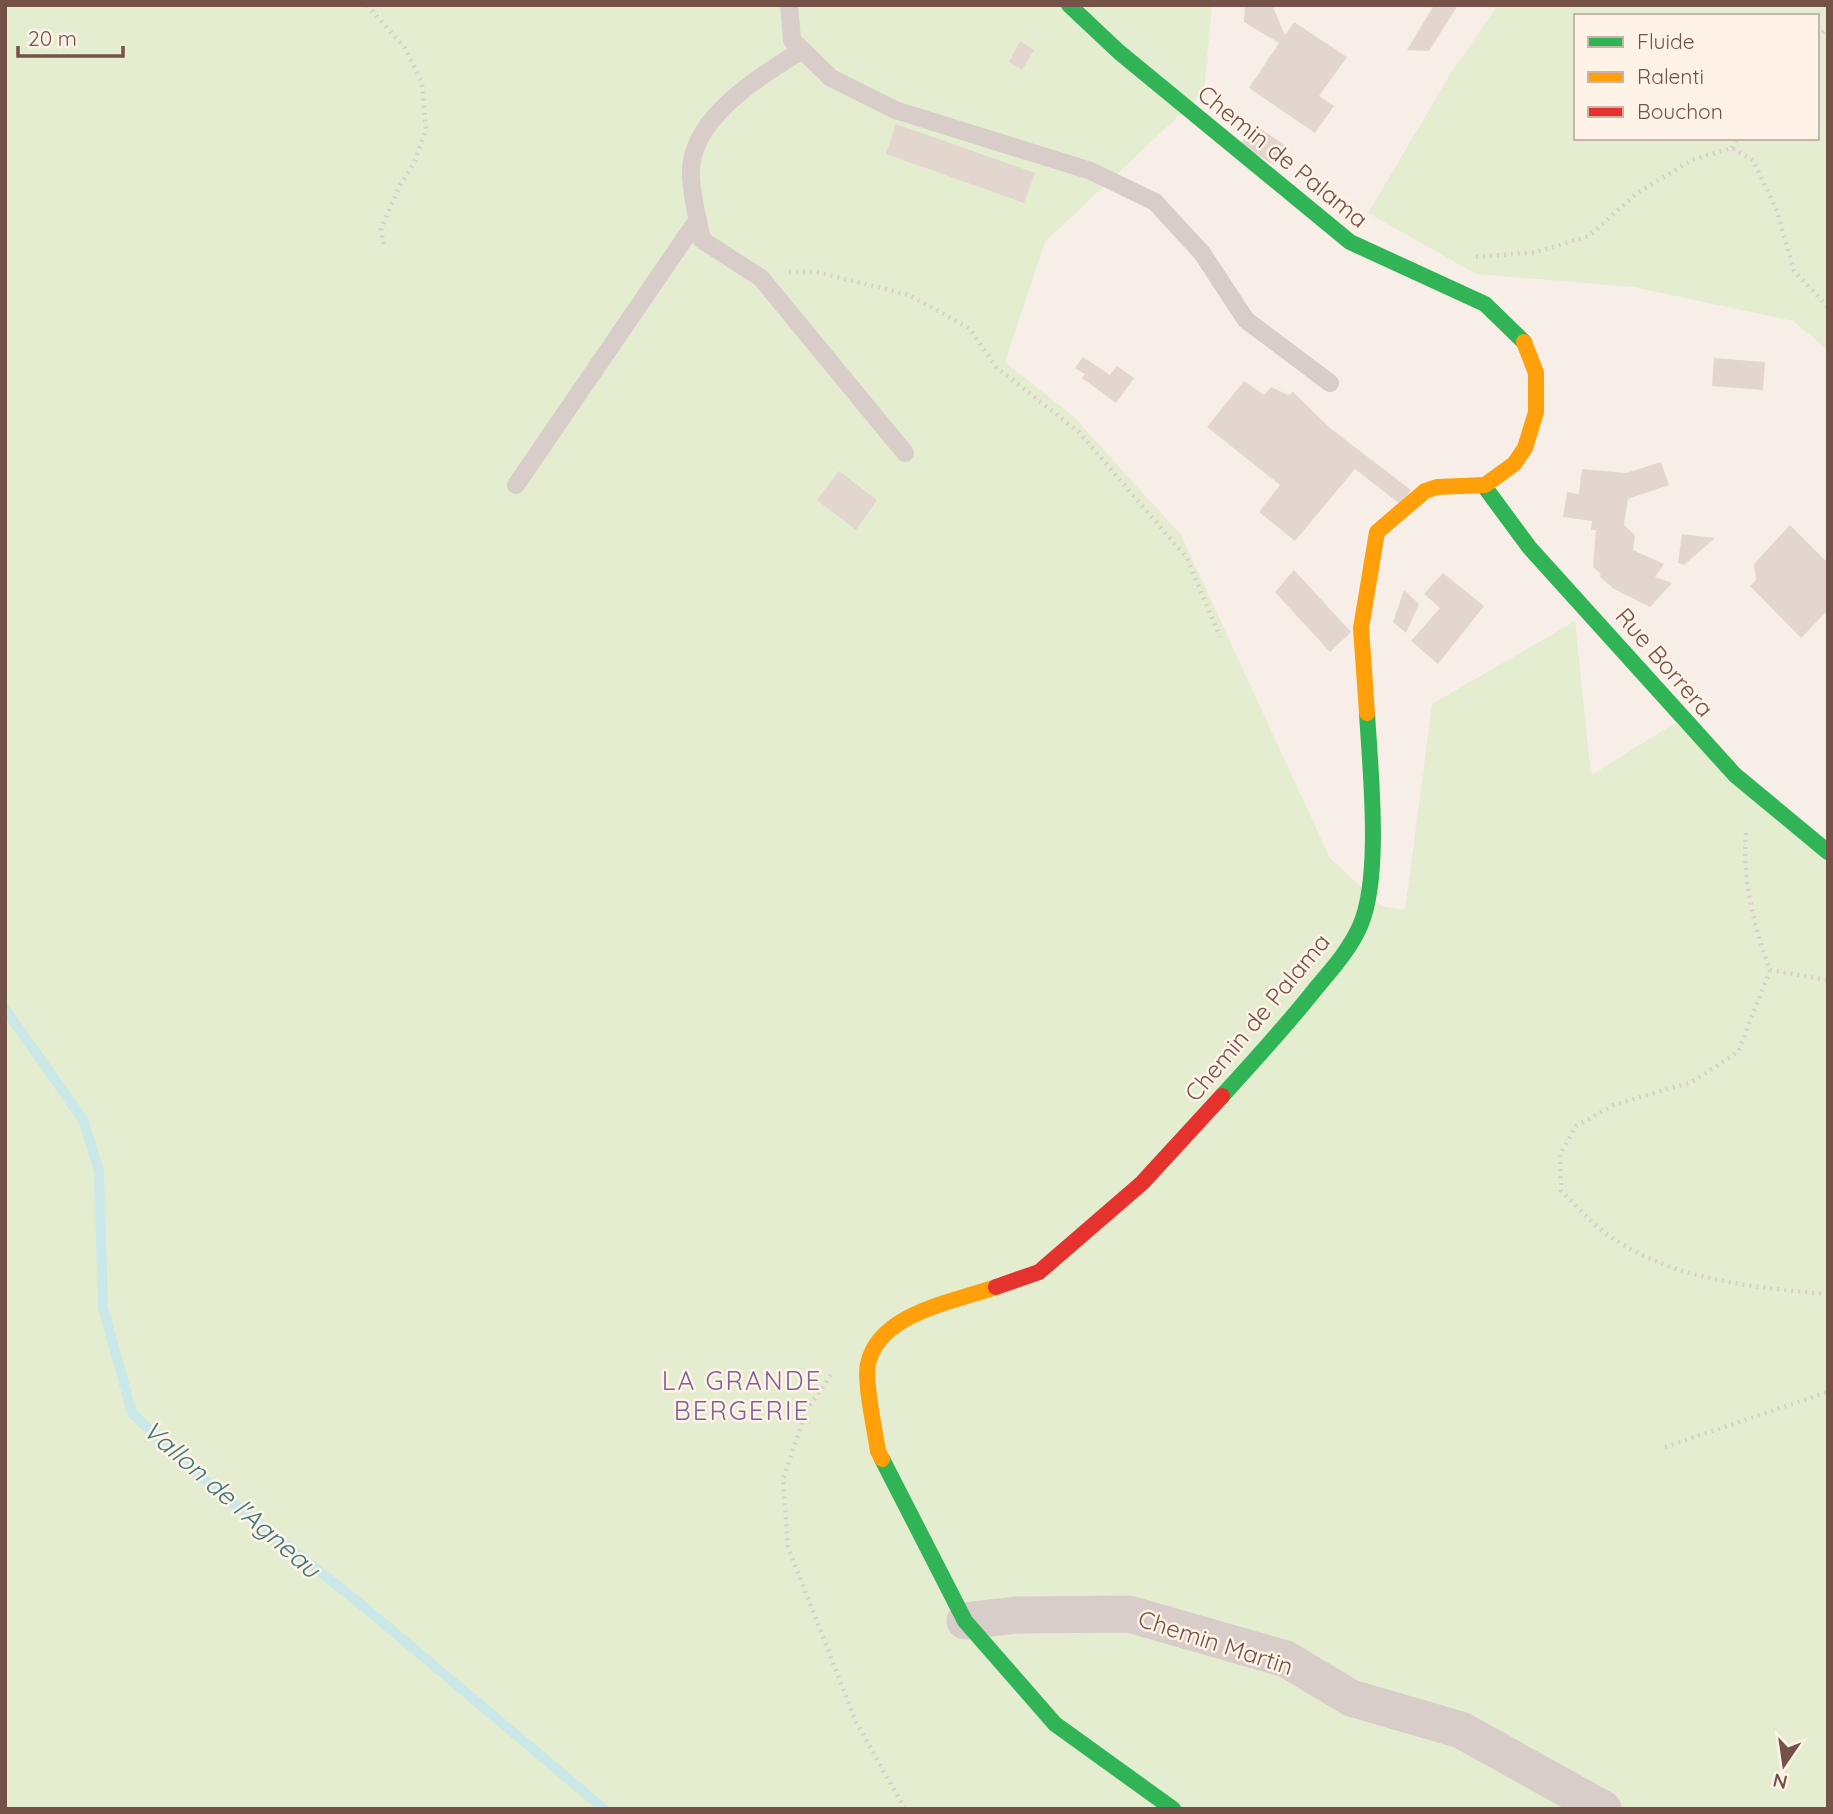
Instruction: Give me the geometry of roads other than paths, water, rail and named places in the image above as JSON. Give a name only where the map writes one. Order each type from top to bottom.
[{"type":"street","name":"Chemin de Palama","points":[[965,1621],[878,1451],[867,1366],[880,1336],[912,1316],[1039,1272],[1142,1183],[1281,1032],[1342,957],[1361,925],[1369,893],[1373,812],[1361,628],[1377,532],[1430,488],[1484,486],[1518,462],[1532,430],[1539,391],[1531,354],[1499,314],[1485,304],[1350,242],[1119,52],[1069,5]]},
{"type":"street","name":"Rue Borrera","points":[[1484,486],[1529,547],[1735,775],[1828,852]]},
{"type":"street","name":"Chemin Martin","points":[[965,1621],[1018,1615],[1129,1614],[1286,1659],[1351,1698],[1461,1730],[1603,1809]]},
{"type":"street","points":[[965,1621],[1055,1724],[1173,1809]]},
{"type":"lane","points":[[789,5],[792,40],[831,78],[895,110],[1091,171],[1155,202],[1202,253],[1246,320],[1330,383]]},
{"type":"lane","points":[[802,50],[747,85],[701,132],[690,174],[702,240],[761,278],[800,322],[905,453]]},
{"type":"lane","points":[[516,485],[698,219]]},
{"type":"waterway","name":"Vallon de l'Agneau","points":[[5,1009],[84,1121],[99,1172],[103,1307],[132,1413],[181,1461],[363,1606],[604,1809]]},
{"type":"district","name":"LA GRANDE BERGERIE","points":[[742,1395]]}]
